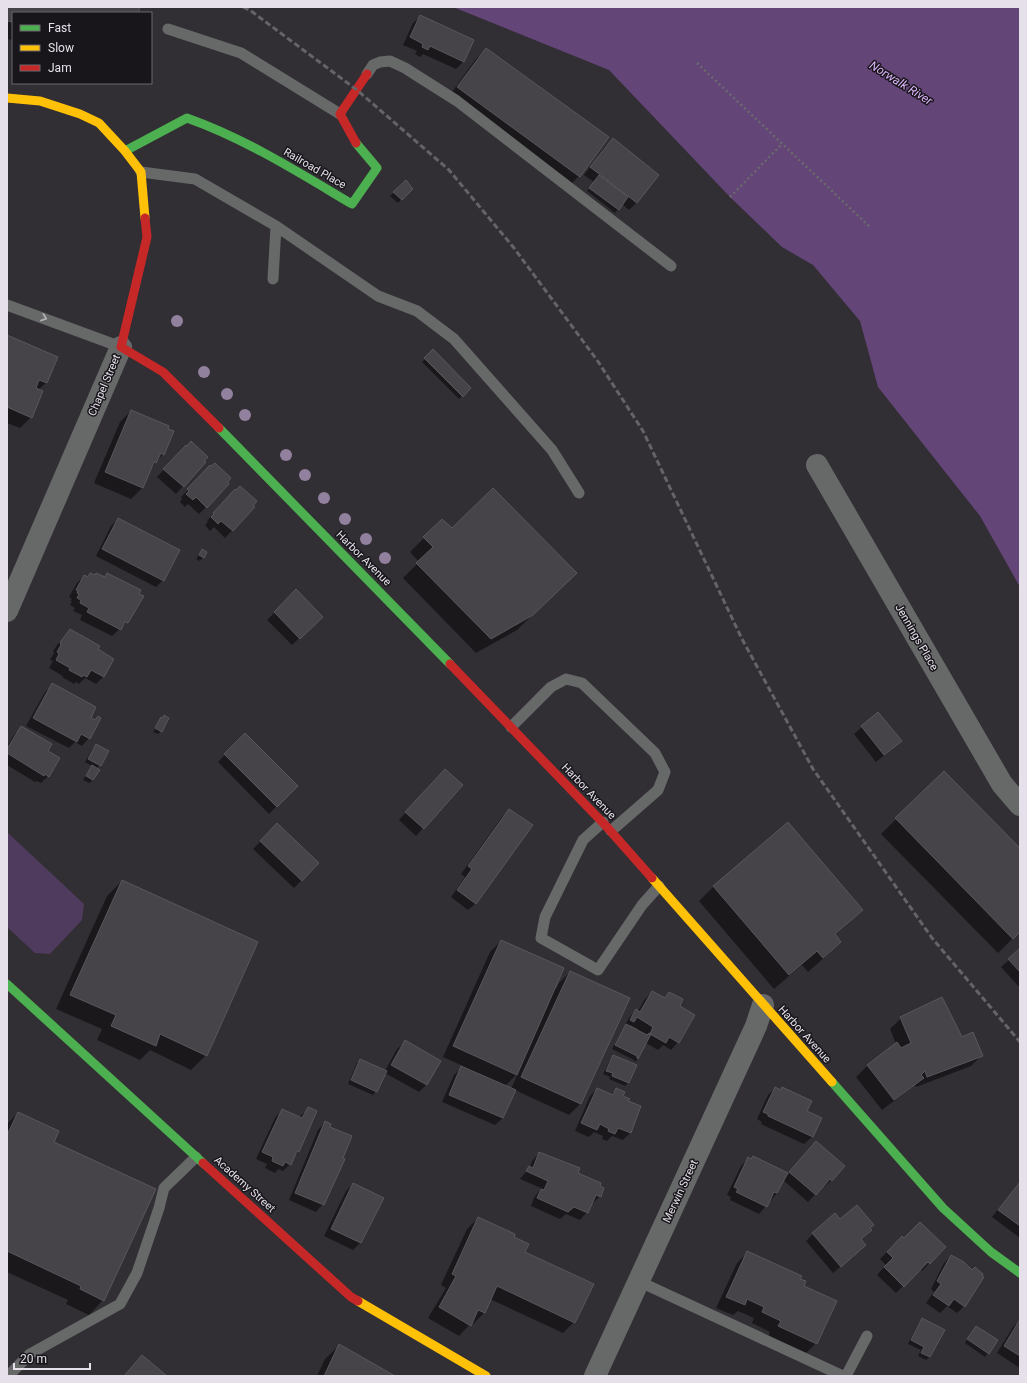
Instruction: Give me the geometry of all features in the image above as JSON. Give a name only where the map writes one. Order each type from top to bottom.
[{"type":"main road","points":[[340,114],[368,74]]},
{"type":"main road","points":[[7,98],[40,101],[80,114],[99,123],[125,151],[141,172]]},
{"type":"main road","name":"Railroad Place","points":[[125,151],[187,118],[210,126],[245,142],[352,204],[377,168],[354,141],[340,114]]},
{"type":"main road","name":"Chapel Street","points":[[121,347],[147,237],[141,172]]},
{"type":"main road","name":"Harbor Avenue","points":[[121,347],[163,372],[419,631],[611,831],[943,1208],[991,1252],[1020,1273]]},
{"type":"main road","name":"Academy Street","points":[[7,984],[351,1297],[486,1376]]},
{"type":"street","name":"Chapel Street","points":[[7,611],[121,347]]},
{"type":"street","name":"Jennings Place","points":[[817,465],[1002,784],[1020,805]]},
{"type":"street","name":"Merwin Street","points":[[595,1376],[753,1033],[763,1005]]},
{"type":"lane","points":[[168,29],[241,53],[340,114]]},
{"type":"lane","points":[[368,74],[373,65],[380,62],[390,61],[405,68],[457,101],[671,266]]},
{"type":"lane","points":[[141,172],[195,179],[276,226],[378,296],[417,311],[454,339],[552,450],[579,493]]},
{"type":"lane","points":[[273,279],[276,226]]},
{"type":"lane","points":[[7,305],[121,347]]},
{"type":"lane","points":[[511,727],[551,687],[566,679],[582,683],[654,753],[665,772],[658,790],[611,831]]},
{"type":"lane","points":[[602,822],[583,840],[545,917],[541,938],[598,970],[642,905],[659,886]]},
{"type":"lane","points":[[8,1376],[30,1354],[120,1304],[137,1273],[159,1208],[164,1188],[196,1157]]},
{"type":"lane","points":[[638,1281],[843,1376]]},
{"type":"lane","points":[[846,1376],[867,1336]]},
{"type":"path","points":[[697,63],[870,227]]},
{"type":"path","points":[[730,197],[782,144]]},
{"type":"shaded area","points":[[7,832],[84,904],[82,920],[50,954],[35,953],[7,927]]},
{"type":"water","name":"Norwalk River","points":[[453,7],[1020,7],[1020,587],[980,516],[878,387],[860,321],[813,265],[782,247],[730,197],[609,70]]},
{"type":"building","points":[[7,7],[140,7],[138,12],[12,12],[12,22],[7,21]]},
{"type":"building","points":[[420,15],[474,40],[464,62],[430,46],[428,50],[422,47],[423,44],[410,37]]},
{"type":"building","points":[[486,48],[609,137],[580,177],[457,87]]},
{"type":"building","points":[[613,138],[659,175],[637,203],[590,167]]},
{"type":"building","points":[[599,175],[628,197],[619,210],[589,188]]},
{"type":"building","points":[[406,180],[413,189],[402,200],[393,192]]},
{"type":"building","points":[[7,335],[58,357],[47,383],[39,380],[36,388],[43,391],[32,418],[7,407]]},
{"type":"building","points":[[433,349],[471,388],[463,397],[424,358]]},
{"type":"building","points":[[131,410],[169,426],[168,429],[174,431],[164,455],[161,453],[156,463],[154,462],[143,488],[105,472]]},
{"type":"building","points":[[191,441],[208,457],[204,461],[206,462],[184,487],[163,469]]},
{"type":"building","points":[[215,463],[231,478],[228,482],[229,484],[207,508],[196,497],[193,500],[186,494],[189,491],[187,489],[210,465],[211,466]]},
{"type":"building","points":[[240,486],[257,501],[253,506],[255,507],[233,531],[221,521],[218,524],[211,517],[235,489],[236,490]]},
{"type":"building","points":[[493,488],[577,573],[533,615],[491,639],[416,563],[433,547],[423,537],[442,519],[452,528]]},
{"type":"building","points":[[118,518],[180,550],[164,581],[102,549]]},
{"type":"building","points":[[202,549],[207,552],[204,558],[199,555]]},
{"type":"building","points":[[90,573],[95,575],[96,573],[105,577],[107,573],[141,590],[139,594],[144,596],[128,623],[125,622],[121,630],[87,612],[89,608],[80,603],[81,600],[77,598],[79,594],[76,590],[84,575],[88,577]]},
{"type":"building","points":[[296,589],[323,617],[300,639],[274,612]]},
{"type":"building","points":[[70,629],[100,646],[98,649],[114,659],[104,677],[91,670],[87,677],[83,675],[82,677],[69,670],[70,668],[56,660],[59,654],[57,652],[61,645],[60,642]]},
{"type":"building","points":[[52,683],[96,707],[91,718],[95,720],[98,716],[101,718],[90,739],[81,734],[77,742],[33,718]]},
{"type":"building","points":[[878,712],[902,741],[884,755],[861,726]]},
{"type":"building","points":[[164,715],[169,718],[162,732],[155,728],[161,717],[163,718]]},
{"type":"building","points":[[21,726],[52,744],[48,751],[60,758],[49,777],[45,774],[44,776],[7,753],[7,749]]},
{"type":"building","points":[[245,733],[298,786],[277,807],[224,754]]},
{"type":"building","points":[[96,744],[109,751],[101,766],[88,759]]},
{"type":"building","points":[[92,765],[100,770],[93,780],[86,776]]},
{"type":"building","points":[[445,769],[463,785],[424,829],[405,812]]},
{"type":"building","points":[[944,771],[1020,848],[1020,932],[1013,939],[895,818]]},
{"type":"building","points":[[509,809],[533,825],[476,904],[457,890],[472,869],[468,866]]},
{"type":"building","points":[[788,822],[863,910],[835,934],[841,942],[823,958],[817,951],[789,975],[713,886]]},
{"type":"building","points":[[277,823],[319,863],[302,881],[260,841]]},
{"type":"building","points":[[122,880],[258,942],[207,1056],[160,1034],[156,1046],[111,1026],[116,1015],[70,995]]},
{"type":"building","points":[[501,940],[564,968],[517,1075],[453,1046]]},
{"type":"building","points":[[1020,948],[1020,972],[1008,959]]},
{"type":"building","points":[[570,971],[630,998],[581,1104],[521,1077]]},
{"type":"building","points":[[652,991],[665,998],[669,992],[683,999],[680,1006],[695,1015],[679,1043],[669,1037],[666,1043],[650,1034],[653,1027],[637,1017],[634,1022],[630,1020],[636,1009],[640,1012]]},
{"type":"building","points":[[942,997],[962,1037],[973,1032],[983,1056],[927,1077],[925,1071],[921,1075],[924,1078],[894,1100],[867,1065],[897,1042],[901,1048],[911,1043],[900,1017]]},
{"type":"building","points":[[626,1024],[647,1035],[649,1033],[651,1034],[638,1059],[637,1056],[615,1045]]},
{"type":"building","points":[[405,1040],[441,1061],[427,1085],[391,1065]]},
{"type":"building","points":[[613,1055],[637,1065],[629,1083],[612,1076],[613,1073],[606,1071]]},
{"type":"building","points":[[360,1059],[387,1071],[377,1092],[351,1080]]},
{"type":"building","points":[[461,1066],[516,1090],[503,1118],[449,1095]]},
{"type":"building","points":[[775,1087],[781,1090],[782,1087],[812,1101],[807,1111],[822,1118],[813,1137],[768,1116],[768,1114],[763,1112]]},
{"type":"building","points":[[597,1088],[613,1095],[616,1088],[625,1092],[623,1096],[630,1099],[628,1101],[641,1106],[631,1133],[618,1128],[615,1134],[608,1131],[609,1129],[600,1124],[597,1130],[581,1123]]},
{"type":"building","points":[[308,1107],[317,1111],[299,1152],[297,1151],[291,1165],[285,1162],[283,1166],[272,1161],[273,1157],[262,1152],[282,1109],[302,1118]]},
{"type":"building","points":[[18,1112],[59,1131],[54,1142],[156,1189],[104,1301],[80,1289],[81,1286],[7,1251],[7,1135]]},
{"type":"building","points":[[325,1121],[331,1124],[330,1127],[352,1136],[343,1158],[345,1159],[324,1205],[295,1193]]},
{"type":"building","points":[[816,1141],[845,1166],[832,1181],[830,1179],[816,1195],[789,1172]]},
{"type":"building","points":[[539,1152],[580,1168],[578,1173],[601,1183],[600,1186],[604,1188],[601,1197],[596,1195],[588,1213],[574,1207],[568,1212],[537,1198],[541,1189],[544,1190],[548,1181],[526,1171],[529,1166],[533,1168]]},
{"type":"building","points":[[753,1156],[788,1173],[777,1193],[774,1192],[767,1207],[736,1192],[738,1189],[734,1187],[748,1157],[751,1159]]},
{"type":"building","points":[[1020,1182],[1020,1226],[998,1210]]},
{"type":"building","points":[[353,1183],[384,1198],[361,1243],[331,1229]]},
{"type":"building","points":[[857,1205],[874,1225],[870,1228],[872,1230],[861,1239],[866,1245],[841,1267],[812,1233],[835,1213],[840,1219]]},
{"type":"building","points":[[478,1217],[515,1234],[514,1237],[529,1244],[525,1252],[594,1284],[575,1323],[497,1286],[485,1313],[478,1310],[471,1326],[439,1307],[456,1276],[452,1274]]},
{"type":"building","points":[[920,1222],[946,1247],[930,1264],[928,1262],[904,1287],[884,1267],[893,1258],[887,1252],[902,1236],[904,1238]]},
{"type":"building","points":[[747,1251],[802,1276],[800,1279],[806,1281],[804,1286],[837,1301],[817,1344],[778,1326],[781,1321],[762,1312],[764,1307],[747,1299],[745,1305],[726,1297]]},
{"type":"building","points":[[951,1255],[964,1262],[972,1270],[975,1267],[983,1274],[982,1276],[984,1277],[965,1307],[954,1299],[949,1306],[933,1295],[941,1284],[937,1281]]},
{"type":"building","points":[[922,1318],[945,1330],[930,1357],[921,1353],[924,1347],[911,1340]]},
{"type":"building","points":[[1020,1319],[1020,1356],[1004,1346]]},
{"type":"building","points":[[976,1326],[998,1340],[989,1354],[967,1339]]},
{"type":"building","points":[[339,1344],[395,1376],[324,1376]]},
{"type":"building","points":[[142,1355],[167,1376],[124,1376]]},
{"type":"railway","points":[[243,7],[251,11],[357,90],[449,170],[514,248],[597,360],[643,431],[742,639],[813,769],[932,938],[1020,1042]]},
{"type":"traffic: fast","points":[[125,151],[187,118],[209,126],[251,146],[292,168],[352,204],[377,168],[356,143]]},
{"type":"traffic: fast","points":[[219,428],[450,664]]},
{"type":"traffic: fast","points":[[7,984],[203,1163]]},
{"type":"traffic: fast","points":[[832,1082],[943,1208],[991,1252],[1020,1273]]},
{"type":"traffic: slow","points":[[7,98],[40,101],[80,114],[99,123],[125,151],[141,172],[145,218]]},
{"type":"traffic: slow","points":[[652,878],[832,1082]]},
{"type":"traffic: slow","points":[[358,1301],[486,1376]]},
{"type":"traffic: jam","points":[[356,143],[340,114],[367,74]]},
{"type":"traffic: jam","points":[[145,218],[147,237],[121,347],[163,372],[219,428]]},
{"type":"traffic: jam","points":[[450,664],[606,826],[652,878]]},
{"type":"traffic: jam","points":[[203,1163],[351,1297],[358,1301]]}]
